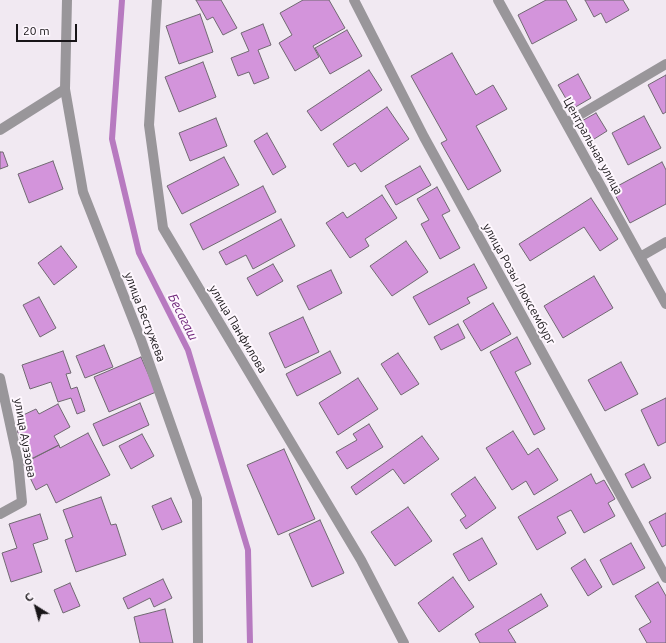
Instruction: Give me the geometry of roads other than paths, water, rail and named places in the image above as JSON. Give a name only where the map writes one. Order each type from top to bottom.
[{"type":"street","name":"улица Бестужева","points":[[67,0],[65,88],[83,192],[141,340],[197,499],[198,643]]},
{"type":"street","name":"улица Панфилова","points":[[158,0],[149,125],[163,228],[361,560],[404,643]]},
{"type":"street","name":"улица Розы Люксембург","points":[[354,0],[424,137],[666,578]]},
{"type":"street","name":"Центральная улица","points":[[498,0],[666,304]]},
{"type":"street","points":[[566,123],[666,64]]},
{"type":"street","points":[[0,130],[65,88]]},
{"type":"street","points":[[640,257],[666,242]]},
{"type":"street","name":"улица Ауэзова","points":[[0,378],[18,461],[22,502],[0,514]]},
{"type":"waterway","name":"Бесагаш","points":[[122,0],[112,139],[139,253],[188,350],[248,550],[250,643]]}]
